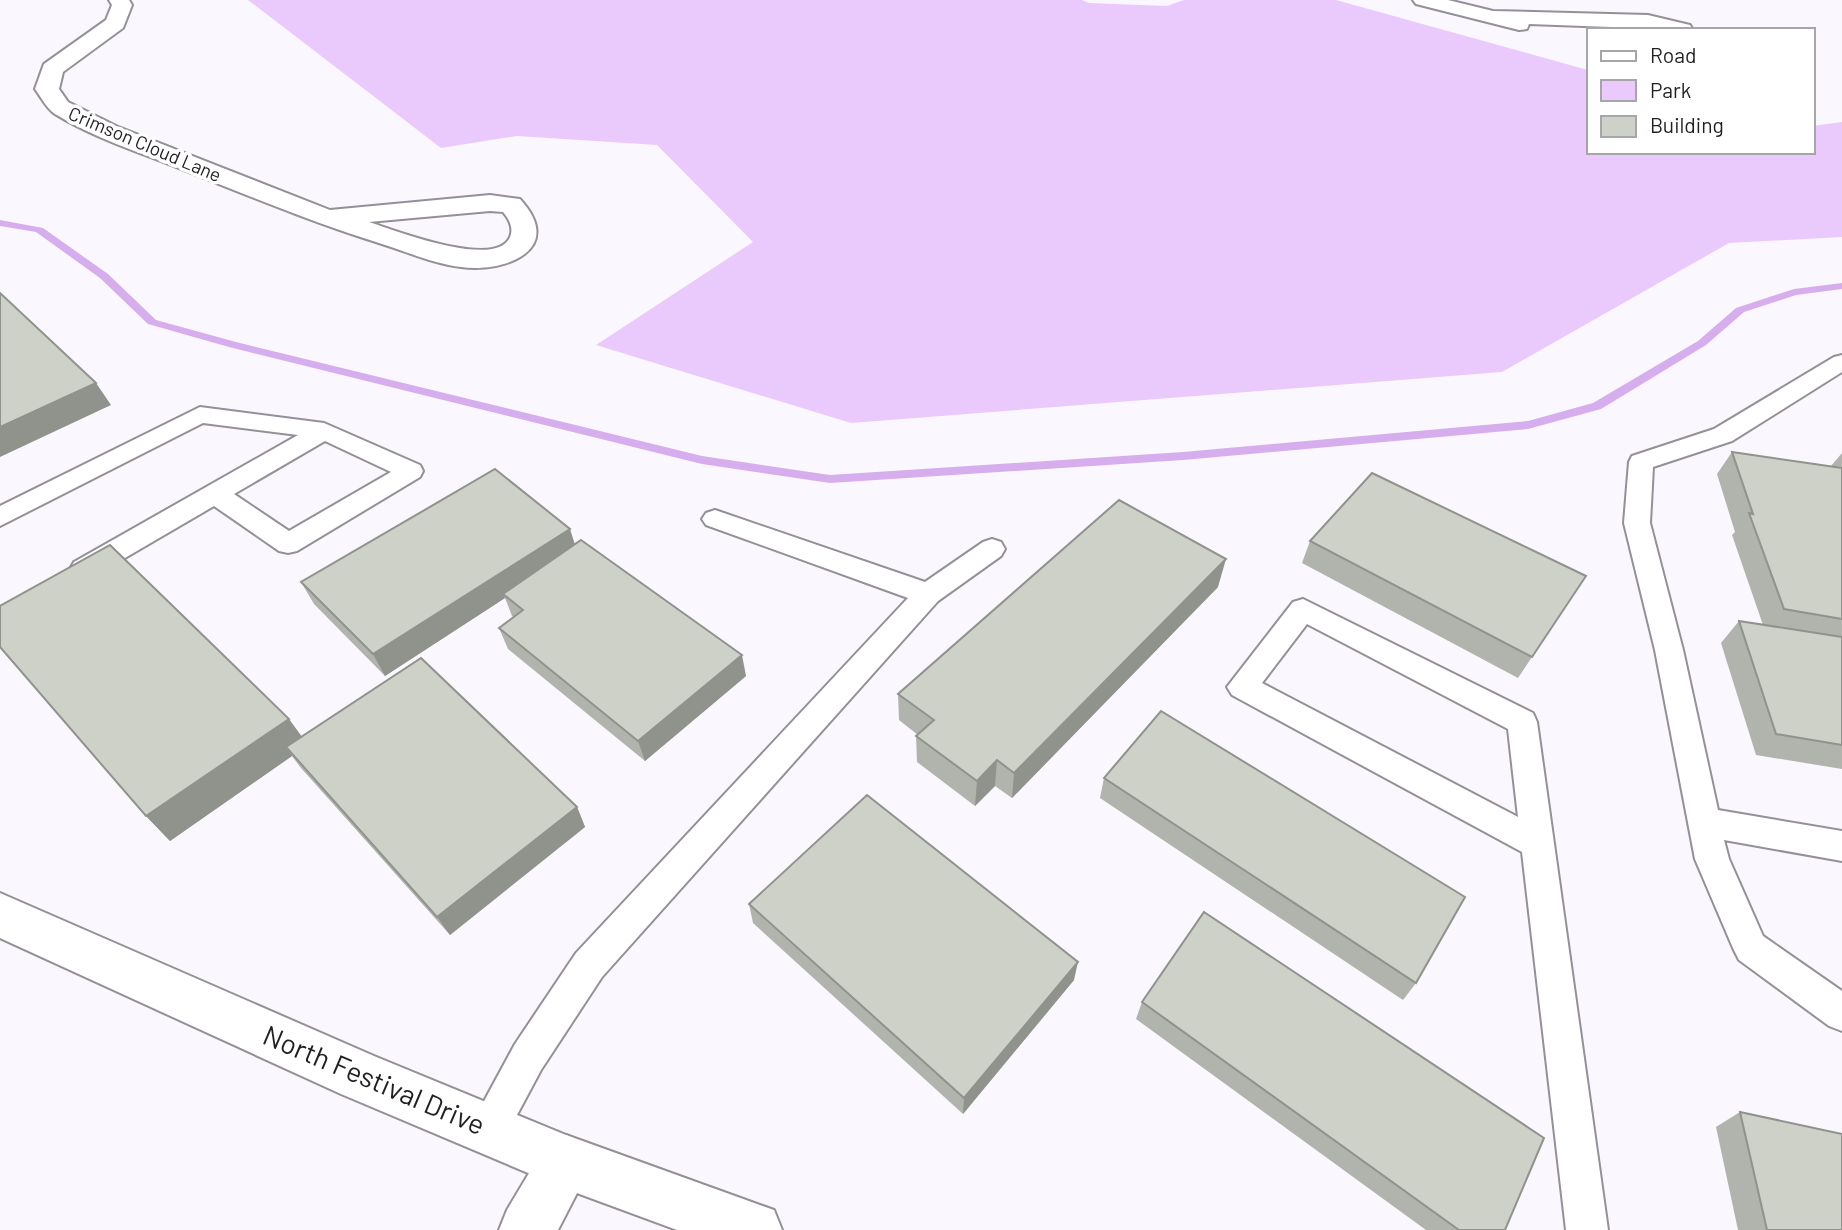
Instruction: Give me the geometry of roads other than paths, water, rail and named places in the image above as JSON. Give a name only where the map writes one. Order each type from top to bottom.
[{"type":"street","name":"Crimson Cloud Lane","points":[[120,0],[122,5],[115,23],[52,69],[47,89],[60,107],[107,131],[327,218],[461,259],[486,258],[513,251],[523,241],[525,228],[522,216],[511,205],[490,203],[327,218]]},
{"type":"street","points":[[1423,0],[1587,41]]},
{"type":"street","points":[[1494,18],[1648,21],[1674,28]]},
{"type":"street","name":"North Festival Drive","points":[[0,915],[346,1071],[566,1162],[754,1230]]},
{"type":"street","points":[[527,1230],[566,1162]]},
{"type":"lane","points":[[1842,362],[1723,435],[1641,462],[1637,523],[1669,650],[1712,859],[1751,948],[1842,1013]]},
{"type":"lane","points":[[0,517],[200,415],[324,431],[411,471],[288,544],[215,494]]},
{"type":"lane","points":[[60,583],[324,431]]},
{"type":"lane","points":[[715,519],[928,594]]},
{"type":"lane","points":[[488,1129],[528,1057],[589,965],[928,594],[992,549]]},
{"type":"lane","points":[[1538,844],[1242,687],[1303,609],[1522,722],[1538,844],[1587,1230]]},
{"type":"lane","points":[[1704,822],[1842,846]]},
{"type":"waterway","points":[[0,223],[39,230],[104,276],[152,322],[233,345],[702,460],[830,479],[1183,456],[1528,425],[1597,406],[1702,343],[1740,310],[1794,292],[1842,286]]}]
